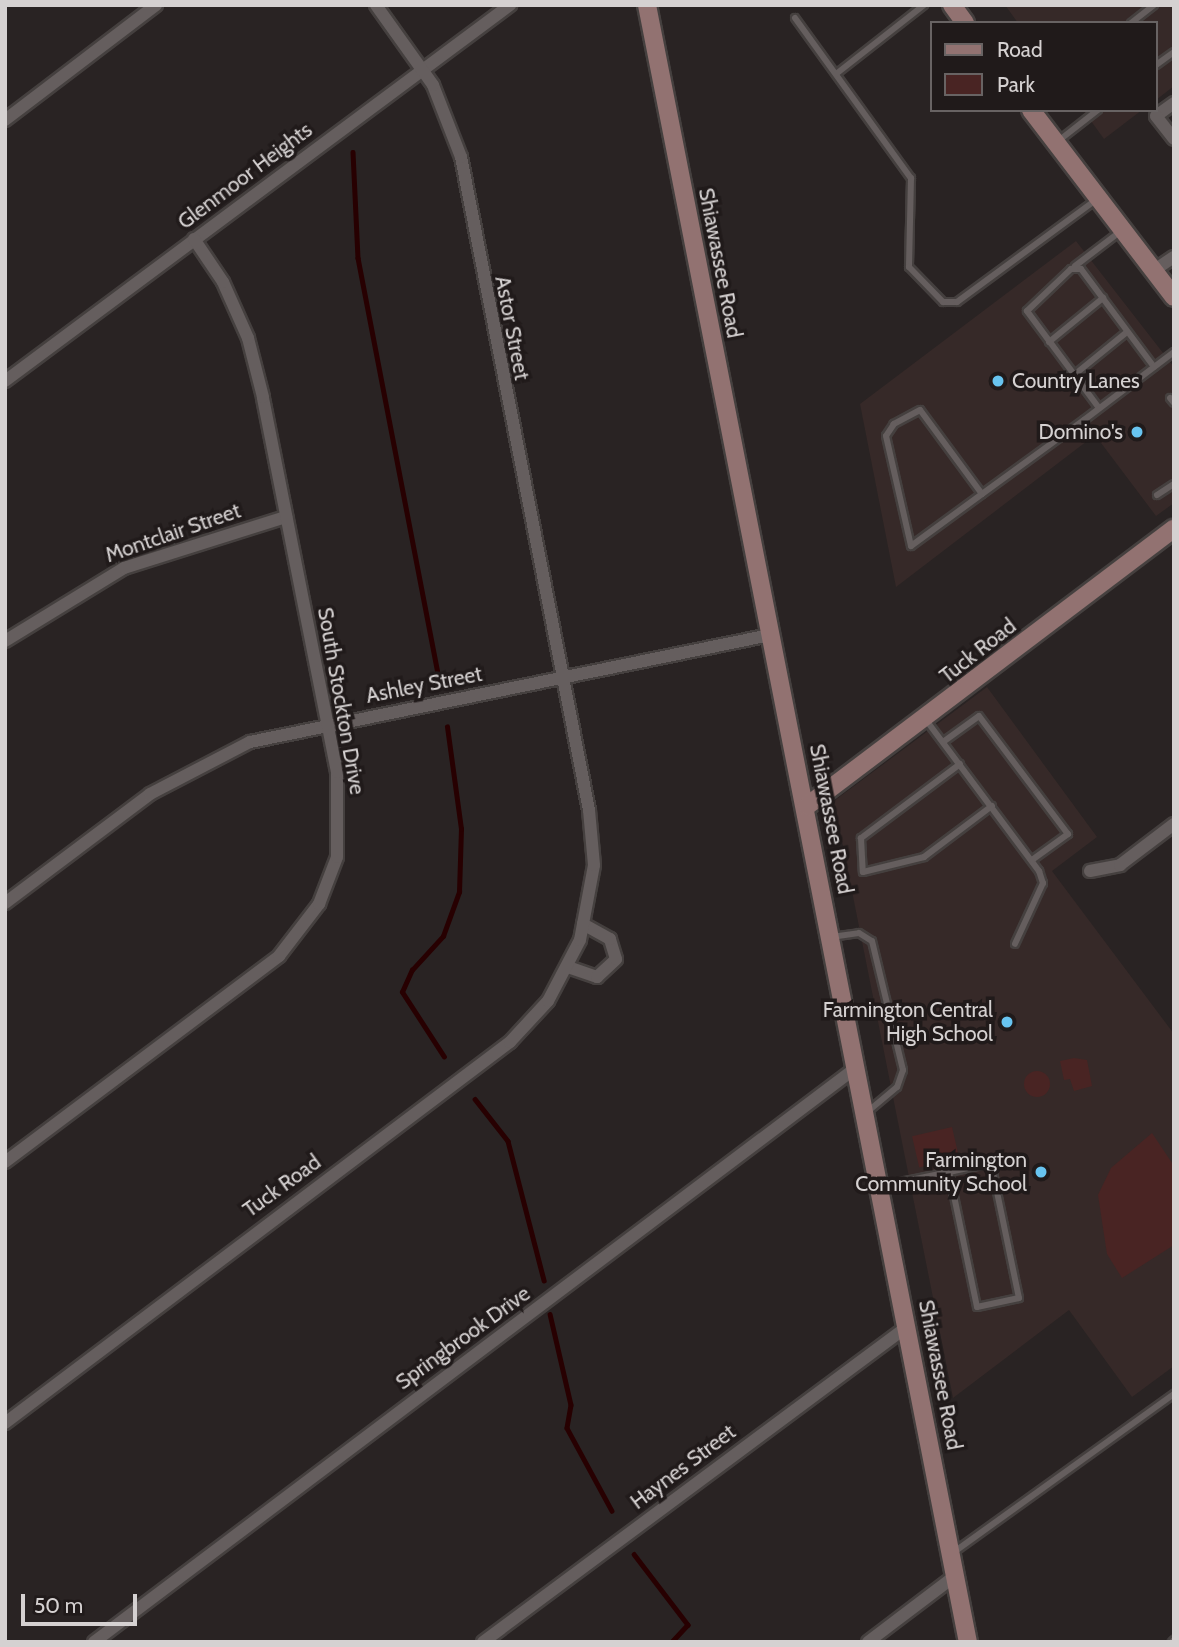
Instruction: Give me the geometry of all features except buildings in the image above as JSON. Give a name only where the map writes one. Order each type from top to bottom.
[{"type":"street","points":[[5,120],[156,5]]},
{"type":"street","name":"Astor Street","points":[[376,5],[422,68],[461,157],[563,677]]},
{"type":"street","name":"Glenmoor Heights","points":[[5,381],[510,5]]},
{"type":"street","name":"Shiawassee Road","points":[[647,5],[770,635],[807,806],[830,937],[968,1642]]},
{"type":"street","points":[[951,5],[963,21]]},
{"type":"street","points":[[1174,103],[1156,116],[1174,139]]},
{"type":"street","points":[[1033,112],[1173,296]]},
{"type":"street","name":"South Stockton Drive","points":[[5,1162],[267,966],[302,932],[326,889],[340,835],[327,723],[248,338],[223,282],[194,239]]},
{"type":"street","points":[[1153,271],[1174,257]]},
{"type":"street","name":"Montclair Street","points":[[5,641],[124,568],[286,517]]},
{"type":"street","name":"Tuck Road","points":[[807,806],[926,720],[1174,528]]},
{"type":"street","name":"Ashley Street","points":[[5,903],[150,794],[206,760],[327,723],[770,635]]},
{"type":"street","name":"Tuck Road","points":[[5,1423],[496,1054],[548,1002],[568,967],[583,924],[593,839],[563,677]]},
{"type":"street","points":[[1090,871],[1120,865],[1174,824]]},
{"type":"street","points":[[568,967],[597,976],[615,959],[610,939],[583,924]]},
{"type":"street","name":"Springbrook Drive","points":[[94,1642],[857,1067]]},
{"type":"street","name":"Haynes Street","points":[[483,1642],[908,1325]]},
{"type":"street","points":[[868,1642],[955,1576]]},
{"type":"lane","points":[[836,74],[924,5]]},
{"type":"lane","points":[[1134,21],[1154,5]]},
{"type":"lane","points":[[795,18],[911,178],[909,267],[943,302],[957,302],[1098,199]]},
{"type":"lane","points":[[1158,64],[1174,52]]},
{"type":"lane","points":[[1056,143],[1095,112]]},
{"type":"lane","points":[[1099,408],[1049,342],[1027,304],[1122,229]]},
{"type":"lane","points":[[1075,266],[1154,367]]},
{"type":"lane","points":[[1049,342],[1102,298]]},
{"type":"lane","points":[[1074,375],[1127,332]]},
{"type":"lane","points":[[982,494],[920,410],[894,424],[886,436],[905,542],[911,546],[982,494],[1099,408],[1174,352]]},
{"type":"lane","points":[[1157,495],[1174,484]]},
{"type":"lane","points":[[943,742],[979,716],[995,737],[1068,834],[1032,860]]},
{"type":"lane","points":[[926,720],[1032,860],[1043,883],[1016,944]]},
{"type":"lane","points":[[960,764],[861,838],[863,872],[925,857],[992,806]]},
{"type":"lane","points":[[830,937],[859,933],[872,941],[903,1070],[897,1087],[866,1113]]},
{"type":"lane","points":[[880,1186],[991,1163],[1019,1298],[977,1307],[949,1172]]},
{"type":"lane","points":[[951,1554],[1174,1394]]},
{"type":"shaded area","points":[[1005,5],[1174,5],[1174,86],[1158,98],[1158,21],[1017,21]]},
{"type":"shaded area","points":[[1084,112],[1139,112],[1104,139]]},
{"type":"shaded area","points":[[1076,241],[1174,367],[1174,503],[1156,516],[1095,435],[896,587],[860,404]]},
{"type":"shaded area","name":"Farmington Community School","points":[[987,687],[1097,837],[1052,871],[1174,1034],[1174,1366],[1132,1397],[1069,1310],[953,1398],[834,801]]},
{"type":"green space","points":[[1074,1058],[1087,1060],[1092,1086],[1074,1091],[1070,1079],[1064,1080],[1060,1061]]},
{"type":"green space","points":[[1037,1071],[1046,1075],[1050,1084],[1046,1093],[1037,1097],[1028,1093],[1024,1084],[1028,1075]]},
{"type":"green space","points":[[952,1127],[959,1158],[919,1167],[912,1136]]},
{"type":"green space","points":[[1152,1133],[1174,1166],[1174,1245],[1122,1278],[1107,1254],[1098,1195],[1111,1168]]},
{"type":"waterway","points":[[353,152],[358,258],[437,670]]},
{"type":"waterway","points":[[444,1057],[402,992],[412,970],[443,936],[459,892],[461,829],[447,727]]},
{"type":"waterway","points":[[475,1099],[508,1141],[544,1280]]},
{"type":"waterway","points":[[550,1314],[571,1405],[567,1428],[612,1511]]},
{"type":"waterway","points":[[634,1554],[688,1625],[672,1642]]},
{"type":"place","name":"Country Lanes","points":[[998,381]]},
{"type":"place","name":"Domino's","points":[[1137,432]]},
{"type":"place","name":"Farmington Central High School","points":[[1007,1022]]},
{"type":"place","name":"Farmington Community School","points":[[1041,1172]]}]
